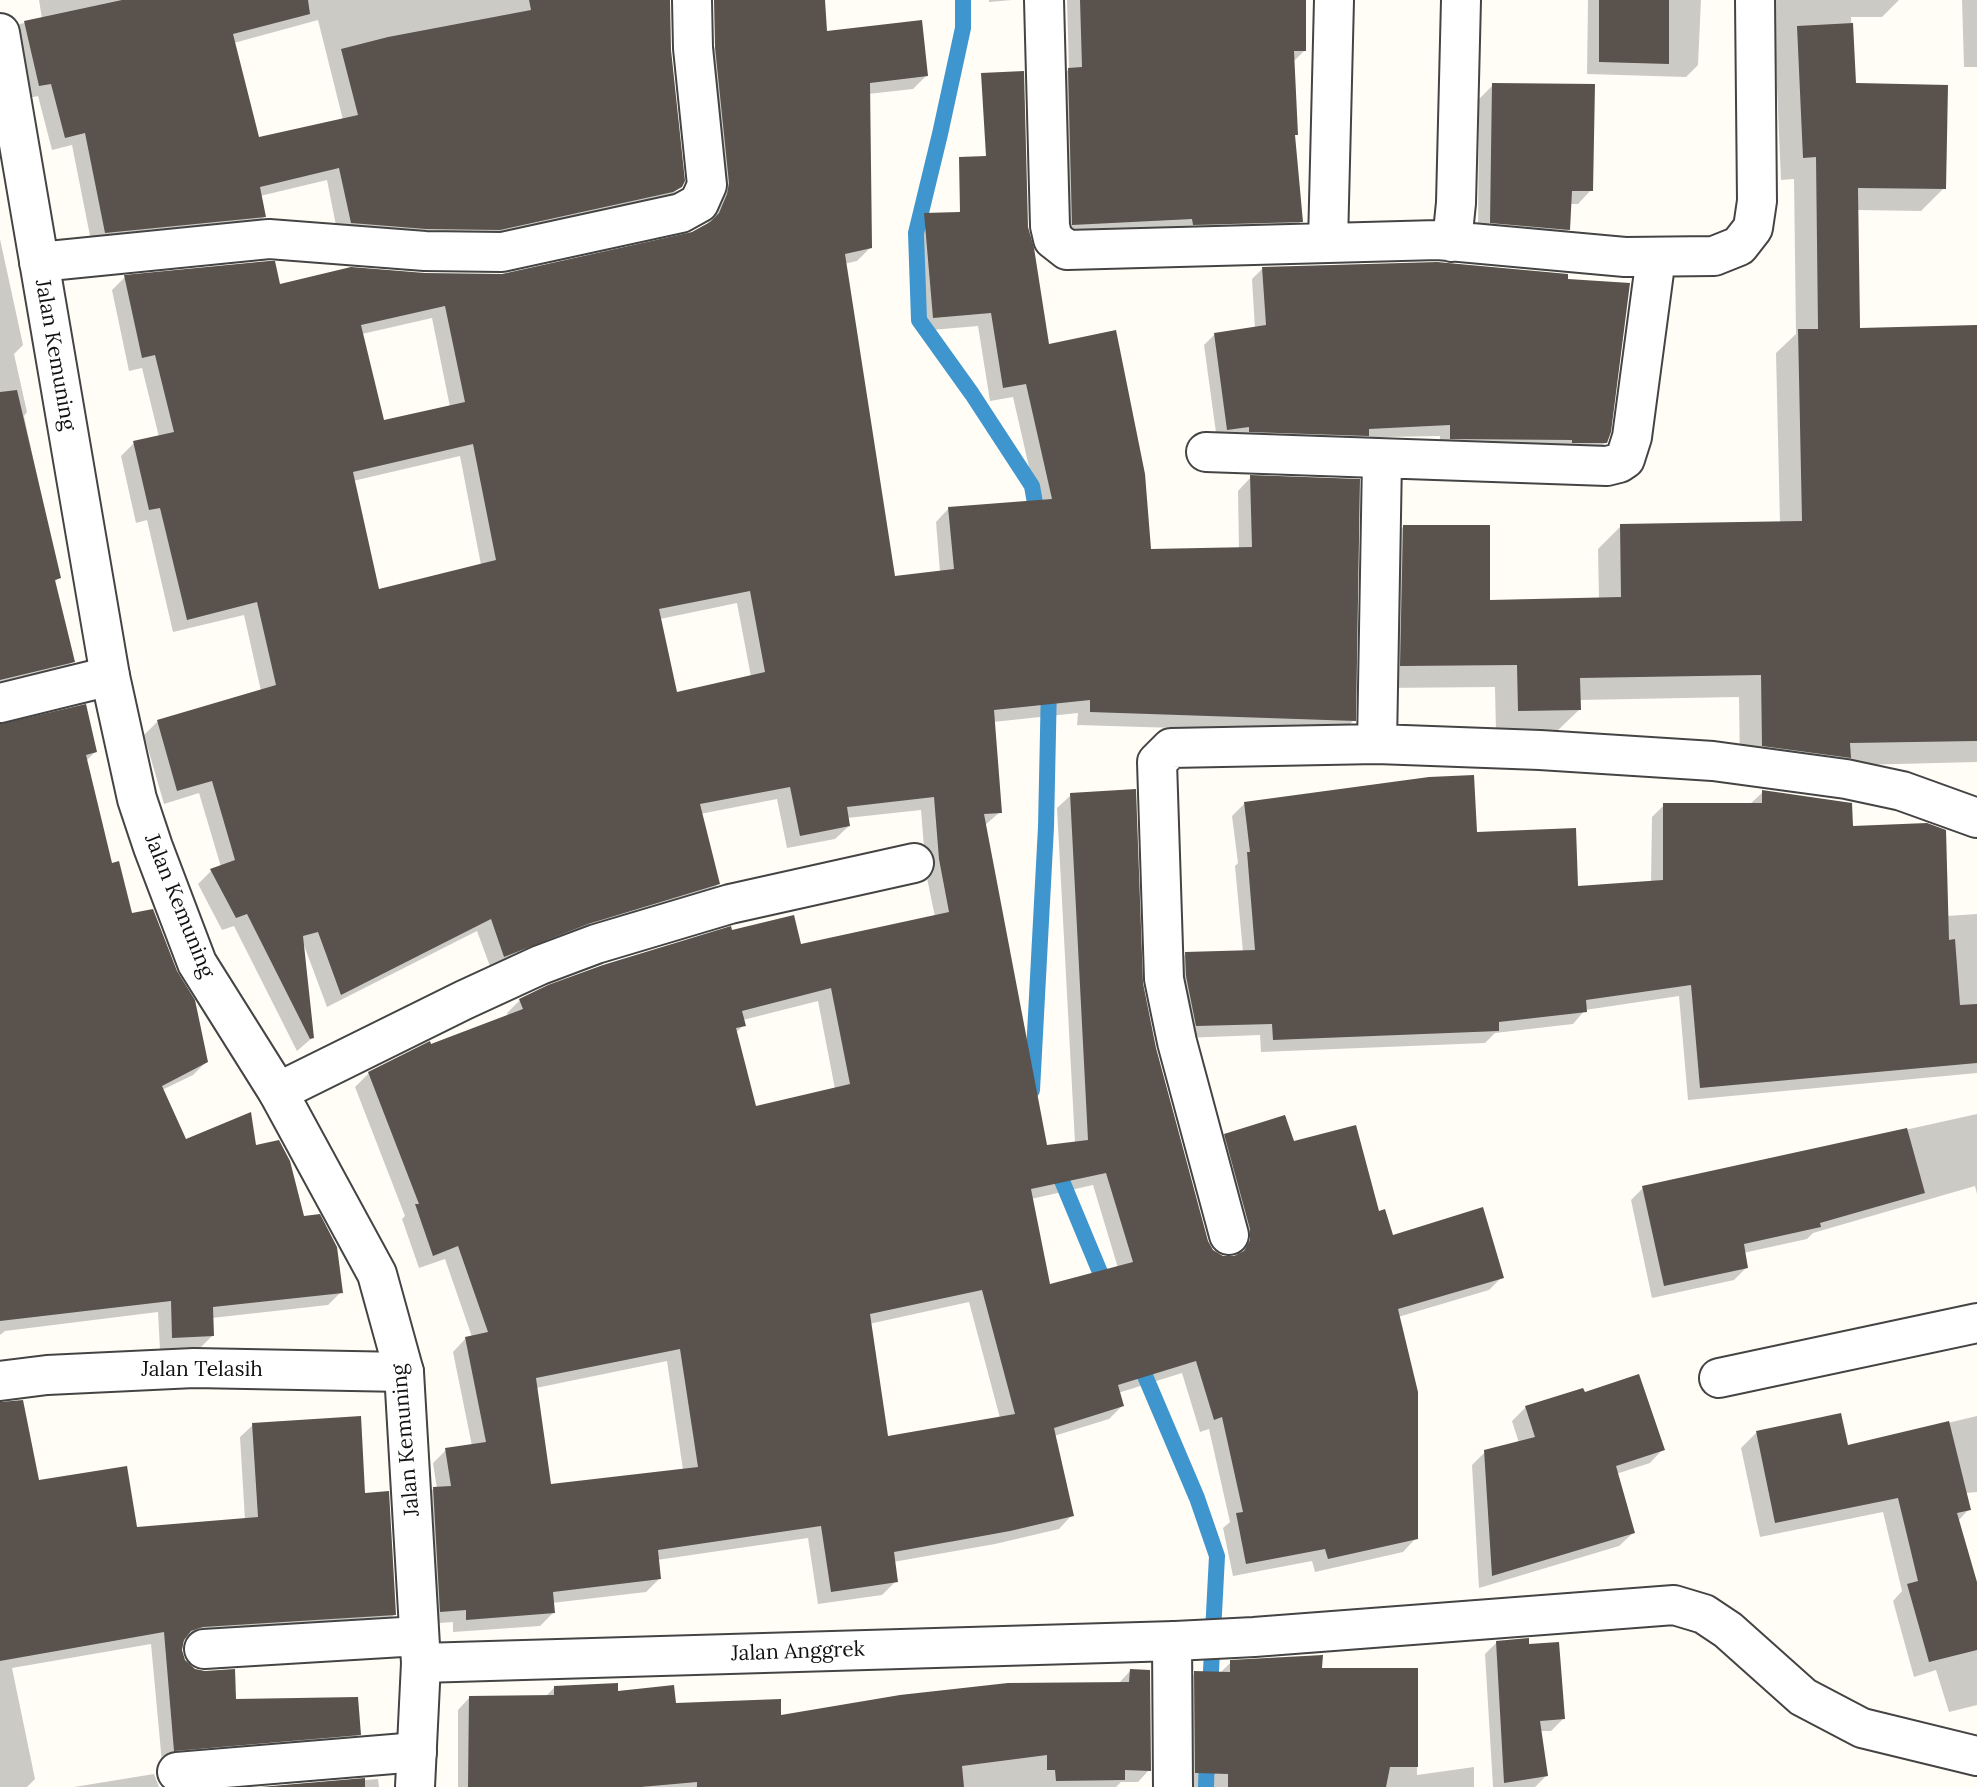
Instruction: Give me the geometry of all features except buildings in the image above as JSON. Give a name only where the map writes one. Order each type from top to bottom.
[{"type":"street","points":[[39,262],[269,239],[425,251],[502,252],[681,213],[699,203],[707,185],[693,48],[692,0]]},
{"type":"street","points":[[1044,0],[1050,226],[1053,239],[1067,250],[1367,241],[1452,242],[1625,257],[1714,256],[1739,246],[1753,228],[1756,201],[1755,0]]},
{"type":"street","points":[[1328,243],[1334,0]]},
{"type":"street","points":[[1452,242],[1456,202],[1461,0]]},
{"type":"street","name":"Jalan Kemuning","points":[[0,33],[110,677],[137,799],[197,963],[278,1092],[377,1274],[404,1372],[420,1649],[416,1769]]},
{"type":"street","points":[[1206,452],[1607,466],[1625,459],[1632,437],[1656,257]]},
{"type":"street","points":[[1377,744],[1382,458]]},
{"type":"street","points":[[0,703],[110,677]]},
{"type":"street","points":[[1229,1235],[1177,1042],[1164,979],[1157,762],[1171,748],[1377,744],[1540,750],[1713,761],[1846,779],[1902,791],[1977,818]]},
{"type":"street","points":[[278,1092],[464,1000],[540,965],[596,944],[730,904],[914,863]]},
{"type":"street","points":[[1719,1378],[1977,1323]]},
{"type":"street","name":"Jalan Telasih","points":[[0,1381],[47,1375],[194,1368],[404,1372]]},
{"type":"street","name":"Jalan Anggrek","points":[[204,1649],[1173,1641],[1674,1605],[1704,1614],[1728,1630],[1802,1697],[1861,1728],[1977,1756]]},
{"type":"street","points":[[1173,1641],[1173,1787]]},
{"type":"street","points":[[177,1772],[416,1769]]},
{"type":"waterway","points":[[963,0],[963,28],[916,233],[919,320],[972,394],[1032,486],[1038,520]]},
{"type":"waterway","points":[[1032,1090],[1046,827],[1049,685]]},
{"type":"waterway","points":[[1055,1164],[1107,1289]]},
{"type":"waterway","points":[[1137,1357],[1197,1498],[1217,1556],[1210,1690]]},
{"type":"waterway","points":[[1206,1787],[1207,1755]]}]
